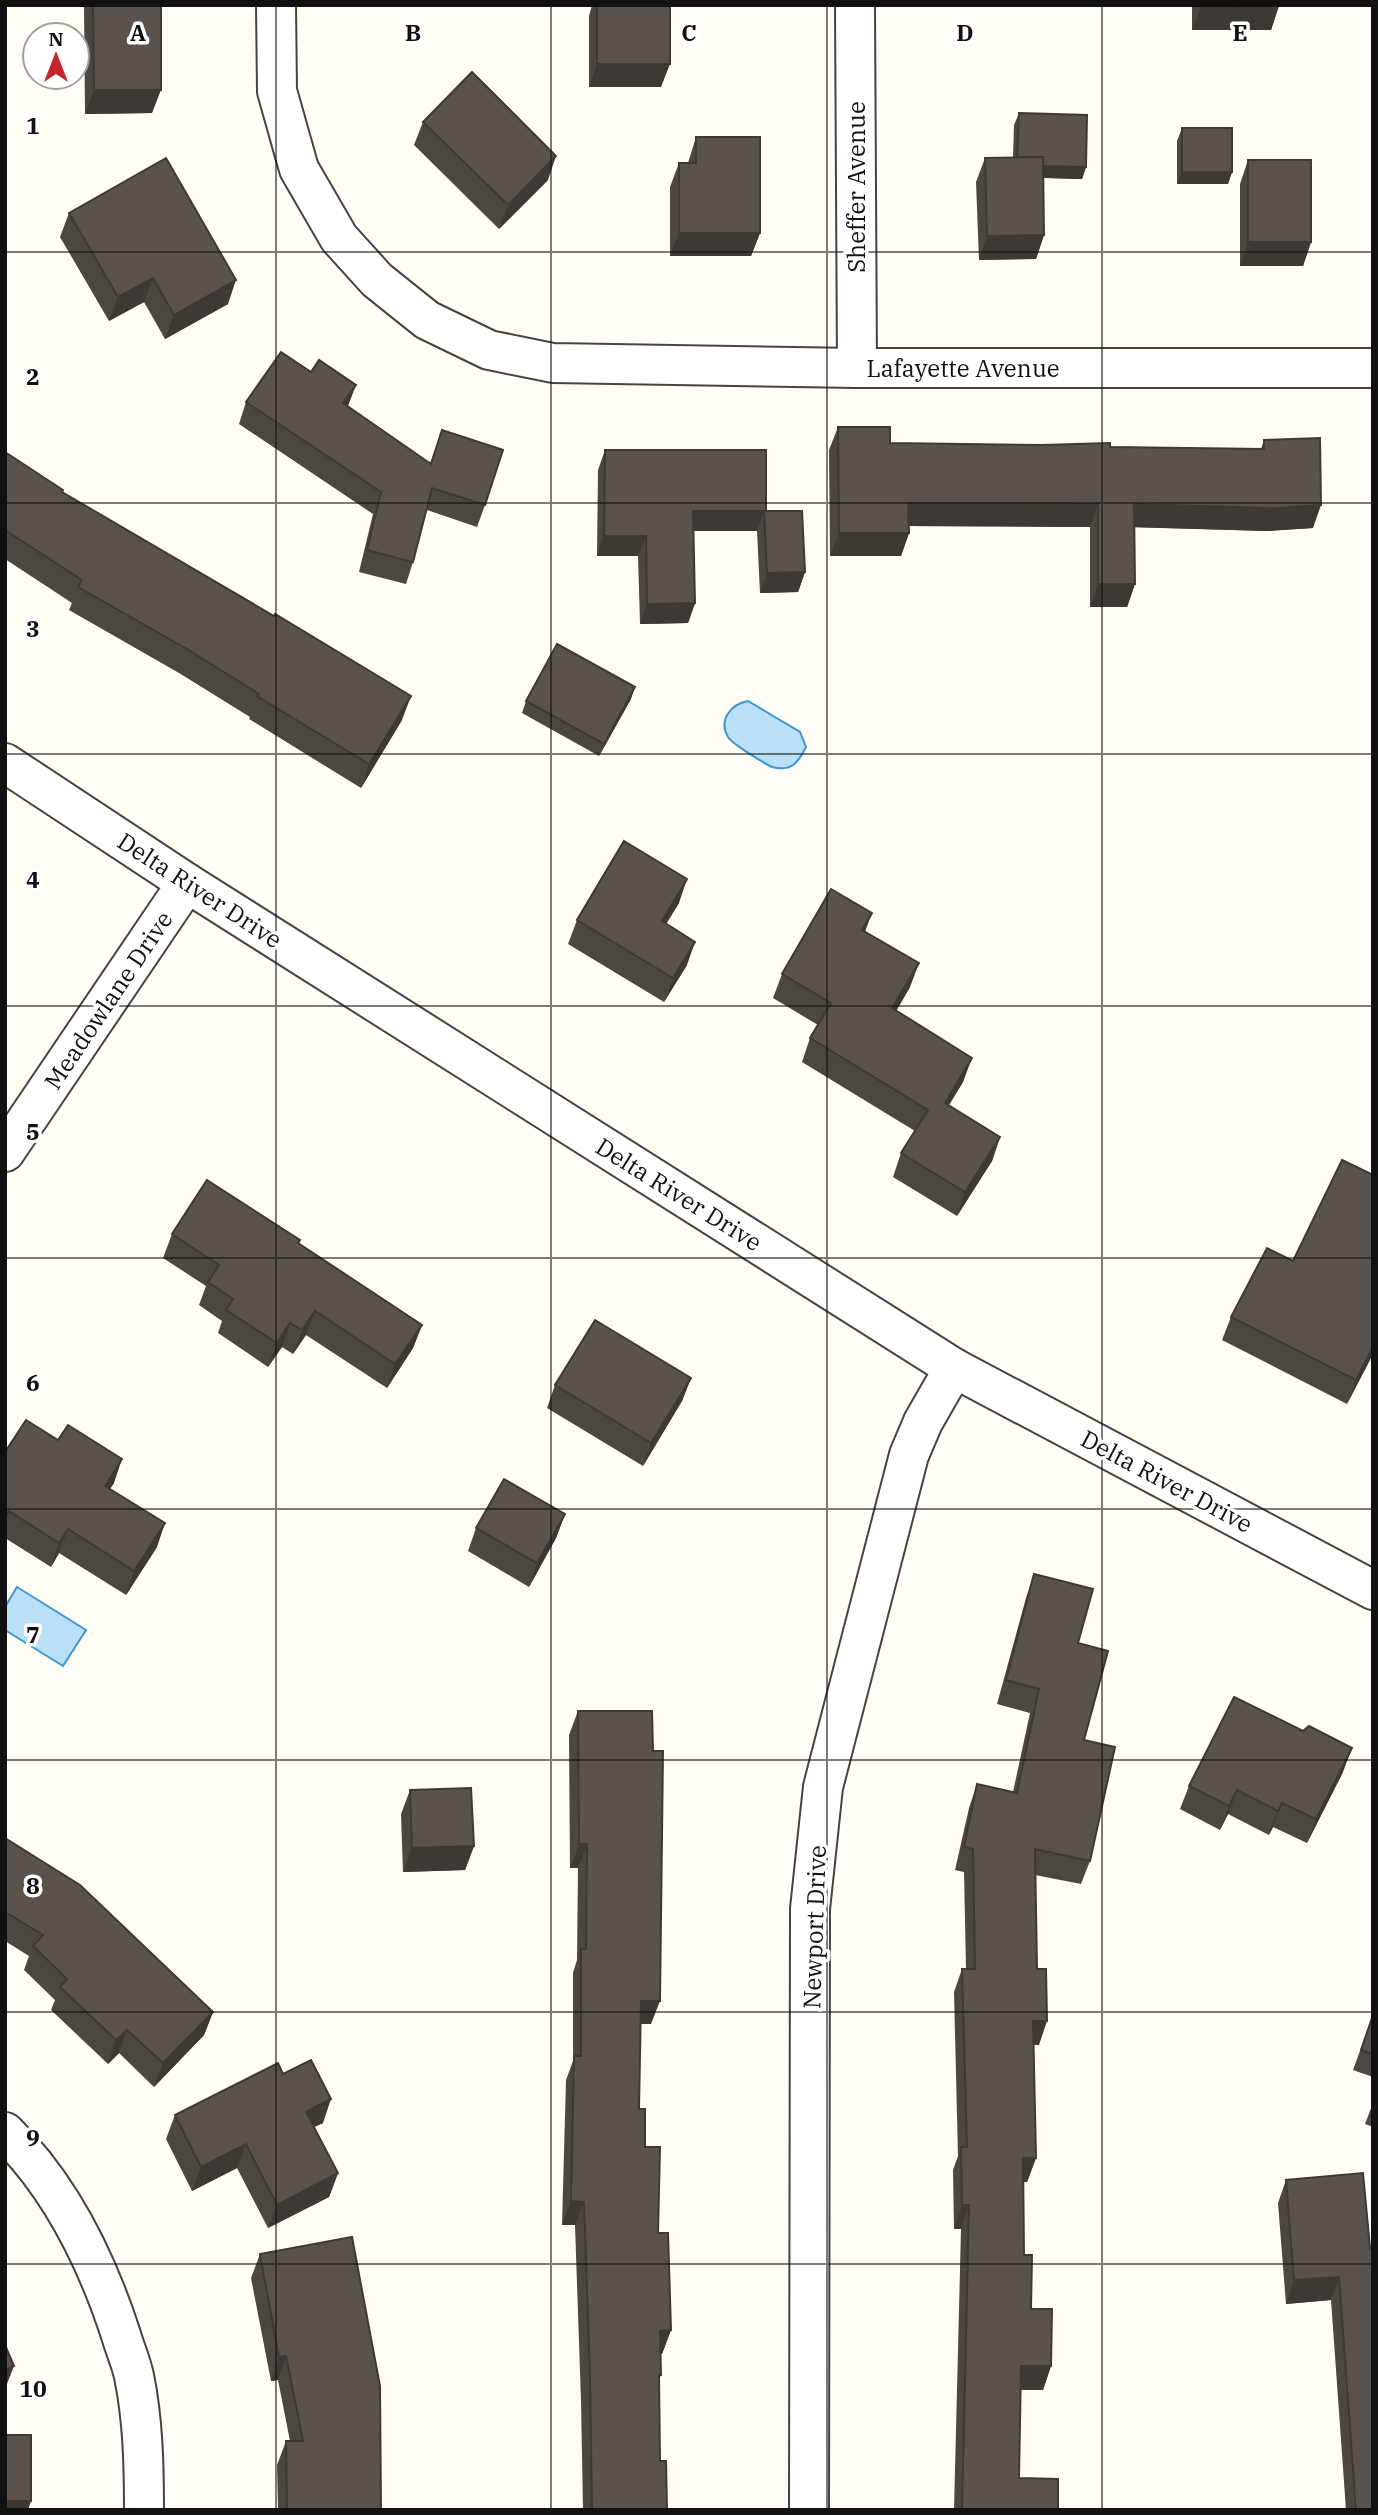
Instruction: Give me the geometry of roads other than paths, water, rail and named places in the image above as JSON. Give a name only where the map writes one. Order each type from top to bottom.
[{"type":"street","name":"Lafayette Avenue","points":[[276,5],[276,91],[299,169],[339,237],[377,280],[427,320],[489,350],[553,363],[857,368],[1373,368]]},
{"type":"street","name":"Sheffer Avenue","points":[[855,5],[857,368]]},
{"type":"street","name":"Delta River Drive","points":[[5,763],[187,883],[954,1368],[1373,1590]]},
{"type":"street","name":"Meadowlane Drive","points":[[5,1152],[187,883]]},
{"type":"street","name":"Newport Drive","points":[[809,2510],[810,1909],[822,1787],[909,1454],[923,1422],[954,1368]]},
{"type":"street","points":[[5,2132],[28,2154],[75,2224],[108,2295],[134,2376],[144,2456],[144,2510]]},
{"type":"water","points":[[748,701],[800,732],[806,747],[793,765],[772,767],[728,737],[725,719],[732,709]]},
{"type":"water","points":[[17,1587],[86,1630],[63,1666],[5,1630],[5,1607]]}]
